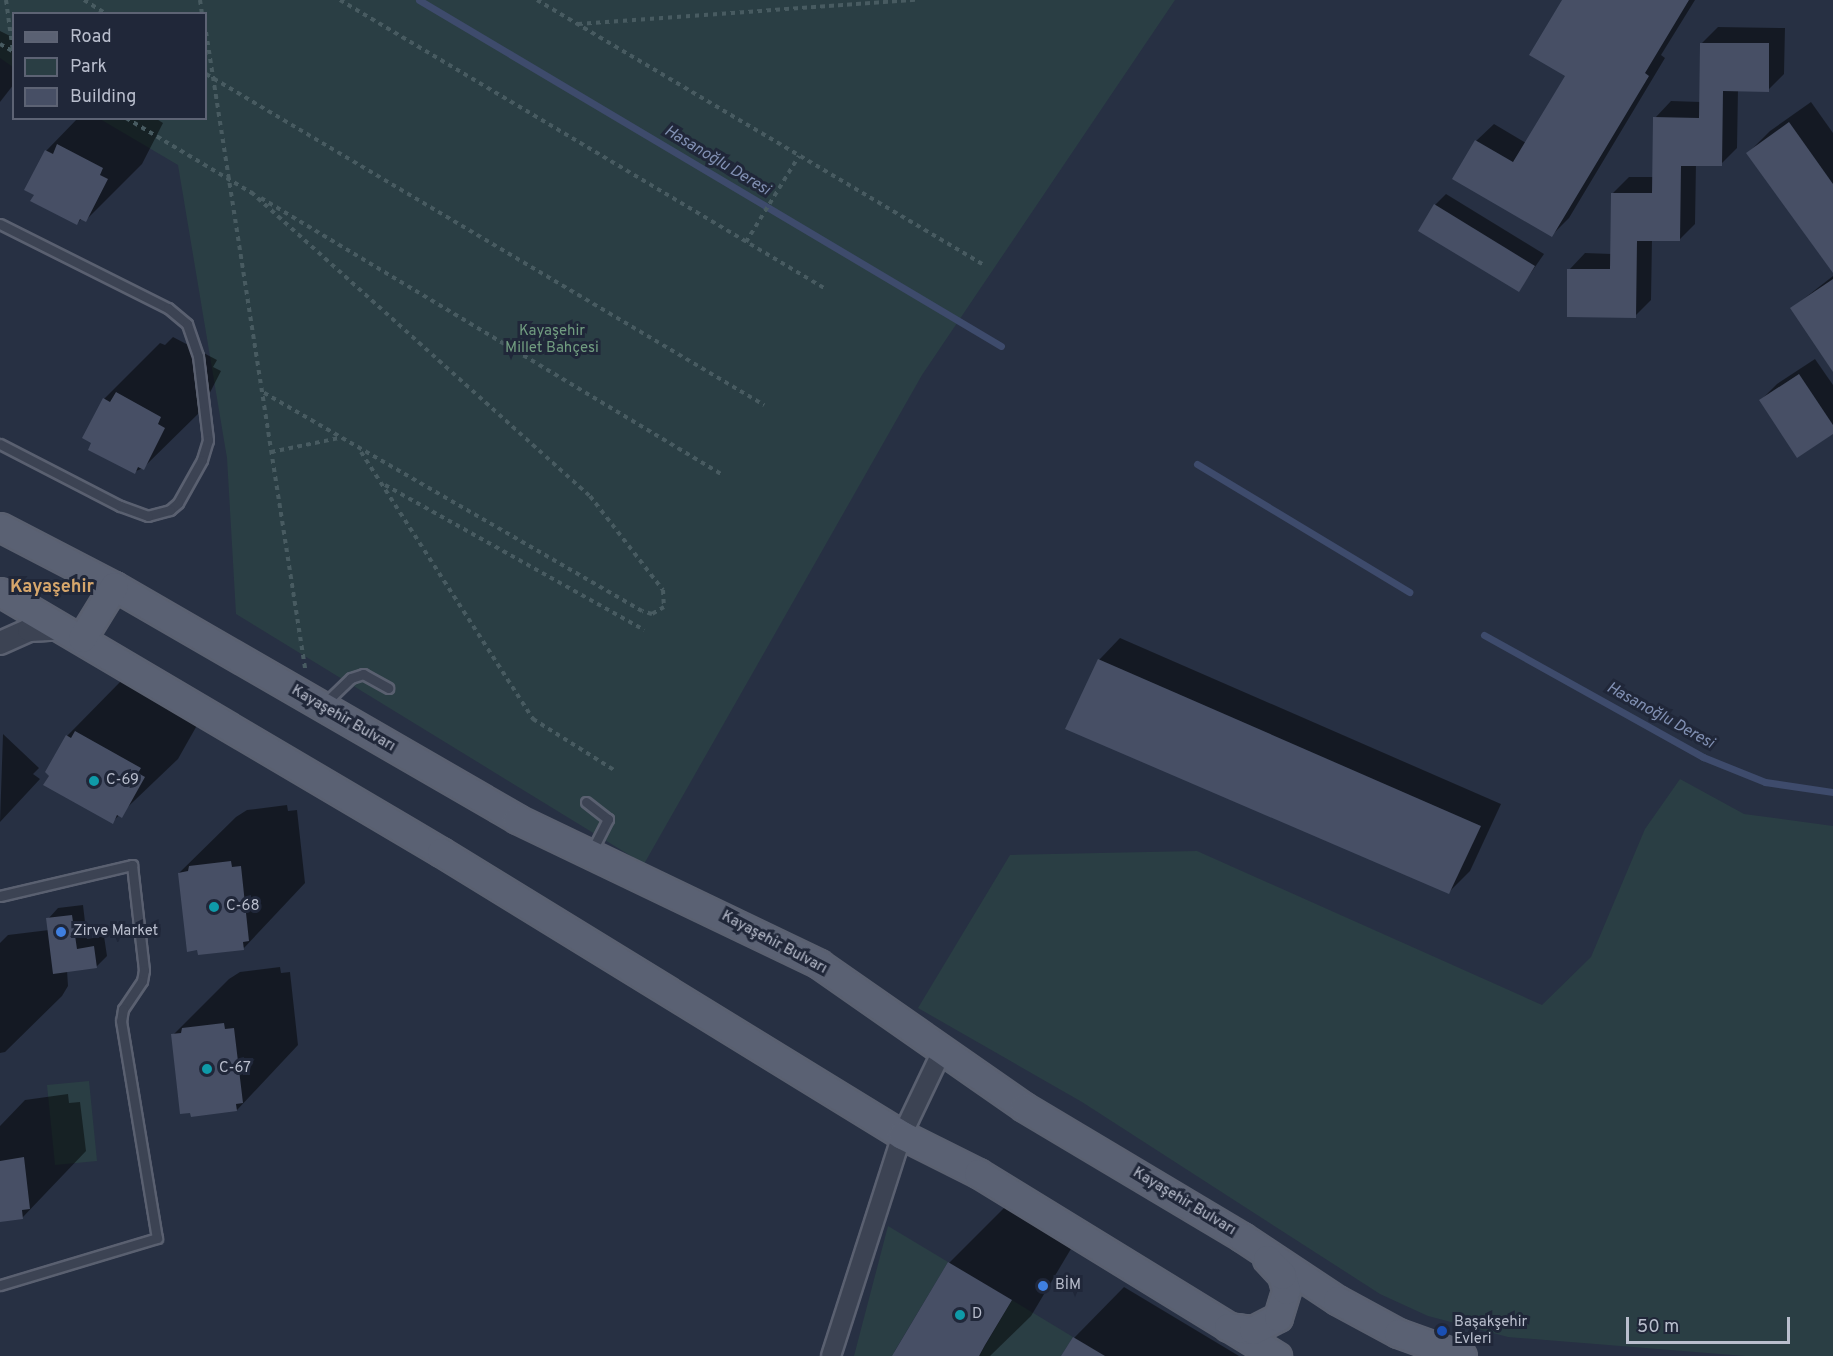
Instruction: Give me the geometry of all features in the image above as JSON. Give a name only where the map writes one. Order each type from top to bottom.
[{"type":"main road","name":"Kayaşehir Bulvarı","points":[[0,527],[114,586],[517,819],[819,964],[1024,1107],[1242,1237],[1337,1300],[1398,1333],[1462,1356]]},
{"type":"main road","points":[[74,633],[114,586]]},
{"type":"main road","points":[[0,592],[74,633],[441,852],[902,1135],[978,1173],[1226,1327],[1277,1356]]},
{"type":"main road","points":[[1226,1327],[1253,1330],[1271,1323],[1285,1301],[1282,1275],[1242,1237]]},
{"type":"street","points":[[0,643],[29,630],[74,633]]},
{"type":"street","points":[[831,1356],[902,1135],[942,1051]]},
{"type":"lane","points":[[0,224],[168,308],[187,324],[198,356],[208,440],[202,460],[177,503],[170,510],[148,516],[120,506],[0,444]]},
{"type":"lane","points":[[316,703],[351,678],[363,674],[388,688]]},
{"type":"lane","points":[[585,802],[608,819],[589,854]]},
{"type":"lane","points":[[0,896],[132,865],[144,970],[121,1021],[157,1238],[0,1286]]},
{"type":"path","points":[[6,0],[12,45]]},
{"type":"path","points":[[84,0],[103,12]]},
{"type":"path","points":[[340,0],[824,288]]},
{"type":"path","points":[[537,0],[984,265]]},
{"type":"path","points":[[578,24],[915,0]]},
{"type":"path","points":[[207,38],[231,181],[271,452],[316,703]]},
{"type":"path","points":[[207,75],[764,405]]},
{"type":"path","points":[[129,120],[721,474]]},
{"type":"path","points":[[747,242],[799,156]]},
{"type":"path","points":[[251,192],[590,496],[663,590],[664,607],[652,614],[642,611],[263,392]]},
{"type":"path","points":[[271,452],[340,438]]},
{"type":"path","points":[[360,450],[533,719],[614,770]]},
{"type":"path","points":[[384,484],[644,630]]},
{"type":"green space","name":"Kayaşehir Millet Bahçesi","points":[[0,0],[1175,0],[922,375],[644,864],[236,614],[227,458],[178,165],[102,120],[207,120],[207,12],[12,12],[12,66],[0,58]]},
{"type":"green space","points":[[1680,779],[1744,814],[1833,826],[1833,1356],[1745,1356],[1508,1337],[1428,1316],[1380,1294],[1082,1102],[918,1008],[1010,855],[1197,851],[1542,1005],[1591,957],[1645,829]]},
{"type":"green space","points":[[89,1081],[97,1161],[55,1165],[47,1085]]},
{"type":"green space","points":[[888,1226],[948,1262],[894,1352],[901,1356],[854,1356]]},
{"type":"green space","points":[[1012,1300],[1073,1337],[1061,1356],[979,1356]]},
{"type":"building","points":[[1562,0],[1689,0],[1645,73],[1649,76],[1552,237],[1452,179],[1475,140],[1513,162],[1565,76],[1529,55]]},
{"type":"building","points":[[1700,43],[1769,43],[1769,92],[1723,91],[1722,166],[1681,166],[1680,241],[1637,241],[1636,318],[1567,317],[1567,269],[1610,269],[1611,193],[1652,193],[1653,117],[1699,118]]},
{"type":"building","points":[[1789,122],[1833,184],[1833,273],[1746,153]]},
{"type":"building","points":[[57,144],[103,168],[100,175],[108,179],[86,222],[80,219],[77,225],[30,201],[34,195],[24,190],[45,150],[53,154]]},
{"type":"building","points":[[1434,204],[1535,266],[1519,292],[1418,231]]},
{"type":"building","points":[[1833,279],[1833,372],[1790,308]]},
{"type":"building","points":[[1799,374],[1833,425],[1833,434],[1797,458],[1759,400]]},
{"type":"building","points":[[116,392],[161,417],[158,424],[165,428],[144,470],[138,467],[135,474],[88,450],[91,443],[82,438],[103,398],[110,402]]},
{"type":"building","points":[[1098,659],[1481,826],[1449,894],[1065,729]]},
{"type":"building","name":"C-69","points":[[75,731],[141,768],[138,773],[145,777],[122,818],[117,815],[113,824],[43,785],[49,776],[45,772],[66,735],[71,738]]},
{"type":"building","name":"C-68","points":[[231,861],[232,867],[241,866],[249,941],[243,942],[244,950],[198,955],[197,950],[187,952],[178,873],[188,871],[189,866]]},
{"type":"building","name":"Zirve Market","points":[[72,915],[77,949],[94,946],[97,968],[53,974],[46,918]]},
{"type":"building","name":"C-67","points":[[224,1023],[225,1029],[234,1028],[243,1103],[236,1104],[237,1111],[191,1117],[190,1113],[180,1114],[171,1034],[181,1033],[182,1028]]},
{"type":"building","points":[[24,1157],[30,1209],[22,1210],[23,1219],[0,1222],[0,1161]]},
{"type":"building","name":"D","points":[[948,1262],[1012,1300],[979,1356],[892,1356]]},
{"type":"building","points":[[1073,1337],[1105,1356],[1061,1356]]},
{"type":"waterway","name":"Hasanoğlu Deresi","points":[[419,0],[1001,346]]},
{"type":"waterway","name":"Hasanoğlu Deresi","points":[[1197,464],[1409,592]]},
{"type":"waterway","name":"Hasanoğlu Deresi","points":[[1484,635],[1703,757],[1765,782],[1833,792]]},
{"type":"place","name":"C-69","points":[[94,781]]},
{"type":"place","name":"C-68","points":[[214,907]]},
{"type":"place","name":"Zirve Market","points":[[61,932]]},
{"type":"place","name":"C-67","points":[[207,1069]]},
{"type":"place","name":"BİM","points":[[1043,1286]]},
{"type":"place","name":"D","points":[[960,1315]]},
{"type":"place","name":"Başakşehir Evleri","points":[[1442,1331]]},
{"type":"district","name":"Kayaşehir","points":[[52,588]]}]
